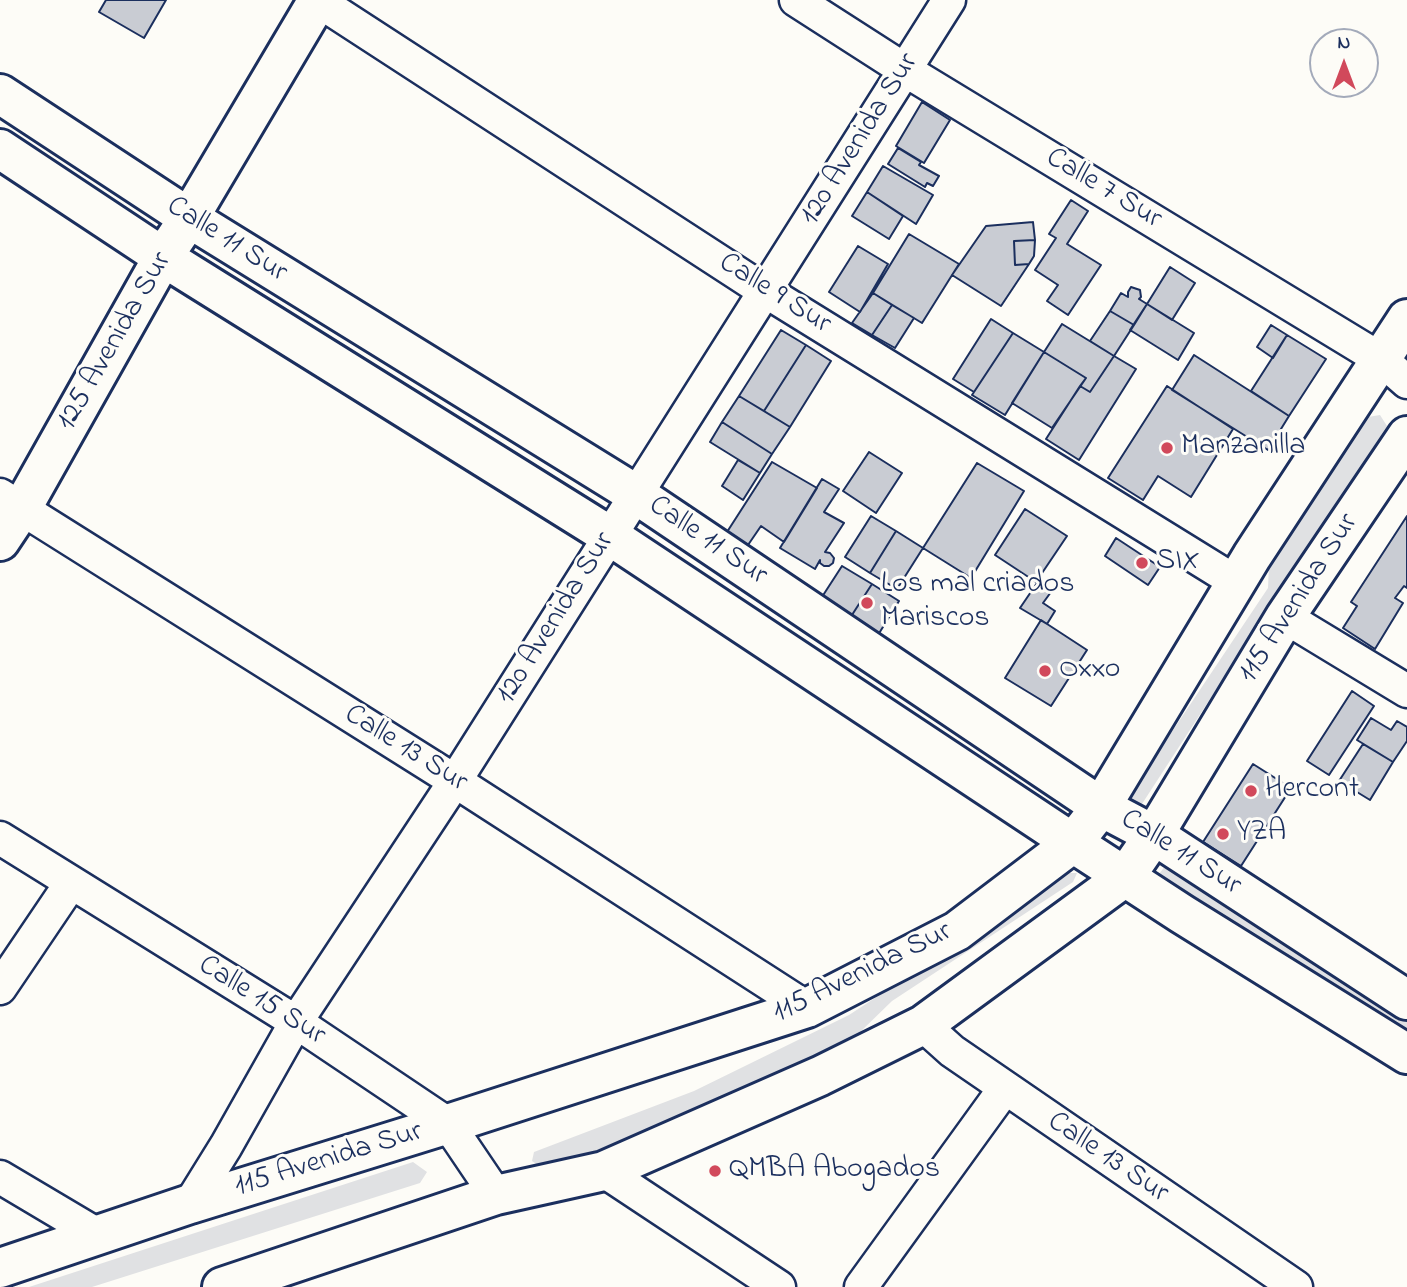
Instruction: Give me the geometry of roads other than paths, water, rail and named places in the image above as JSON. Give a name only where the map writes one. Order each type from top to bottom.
[{"type":"main road","name":"125 Avenida Sur","points":[[0,541],[11,501],[189,218],[318,0]]},
{"type":"main road","name":"Calle 11 Sur","points":[[0,94],[189,218],[637,495],[1101,807],[1154,835],[1407,1000]]},
{"type":"main road","name":"Calle 11 Sur","points":[[0,149],[163,257],[610,536],[1125,877],[1407,1054]]},
{"type":"main road","name":"115 Avenida Sur","points":[[0,1268],[190,1203],[807,1009],[957,931],[1073,843],[1101,807],[1236,582],[1394,371],[1407,319]]},
{"type":"main road","name":"115 Avenida Sur","points":[[242,1284],[496,1195],[604,1171],[820,1076],[923,1025],[1125,877],[1154,835],[1285,617],[1407,436]]},
{"type":"street","name":"Calle 9 Sur","points":[[318,0],[766,291],[1236,582]]},
{"type":"street","name":"Calle 7 Sur","points":[[796,0],[1394,371]]},
{"type":"street","name":"120 Avenida Sur","points":[[190,1203],[226,1146],[296,1022],[455,781],[950,0]]},
{"type":"street","name":"Calle 13 Sur","points":[[11,501],[455,781],[807,1009]]},
{"type":"street","points":[[1285,617],[1407,691]]},
{"type":"street","name":"Calle 15 Sur","points":[[0,838],[296,1022],[448,1124],[496,1195]]},
{"type":"street","points":[[0,988],[71,883]]},
{"type":"street","name":"Calle 13 Sur","points":[[923,1025],[951,1051],[1296,1287]]},
{"type":"street","points":[[861,1287],[1004,1088]]},
{"type":"street","points":[[604,1171],[779,1287]]},
{"type":"street","points":[[0,1177],[96,1234]]},
{"type":"place","name":"Manzanilla","points":[[1167,448]]},
{"type":"place","name":"SIX","points":[[1142,563]]},
{"type":"place","name":"Los mal criados Mariscos","points":[[867,603]]},
{"type":"place","name":"Oxxo","points":[[1045,671]]},
{"type":"place","name":"Hercont","points":[[1251,791]]},
{"type":"place","name":"YZA","points":[[1223,834]]},
{"type":"place","name":"QMBA Abogados","points":[[715,1171]]}]
